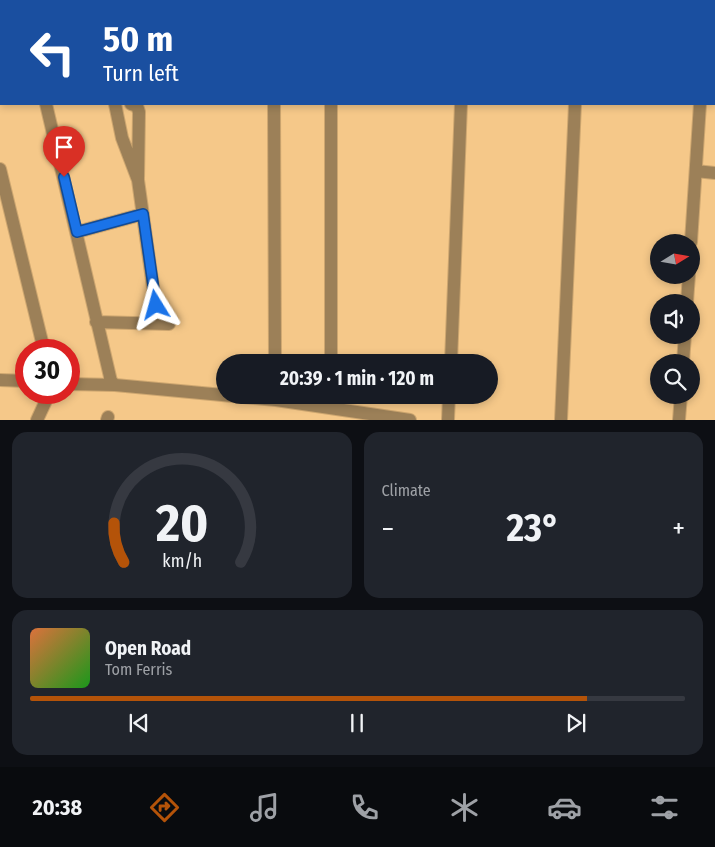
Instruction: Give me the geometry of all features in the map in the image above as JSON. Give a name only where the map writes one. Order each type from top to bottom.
[{"type":"street","points":[[46,105],[77,232],[96,322],[111,381],[115,385]]},
{"type":"street","points":[[115,105],[125,146],[138,180]]},
{"type":"street","points":[[96,322],[163,324],[138,180],[139,112],[137,106],[134,105]]},
{"type":"street","points":[[274,105],[275,354]]},
{"type":"street","points":[[330,105],[331,354]]},
{"type":"street","points":[[450,354],[461,105]]},
{"type":"street","points":[[561,420],[575,105]]},
{"type":"street","points":[[692,234],[700,105]]},
{"type":"street","points":[[0,169],[41,339]]},
{"type":"street","points":[[696,171],[715,173]]},
{"type":"street","points":[[77,232],[143,214]]},
{"type":"street","points":[[0,380],[15,381]]},
{"type":"street","points":[[80,384],[216,393]]},
{"type":"street","points":[[37,420],[44,404]]},
{"type":"street","points":[[343,404],[410,420]]},
{"type":"street","points":[[448,420],[449,404]]},
{"type":"street","points":[[679,420],[680,404]]},
{"type":"route","points":[[64,177],[77,232],[143,214],[156,305]]}]
